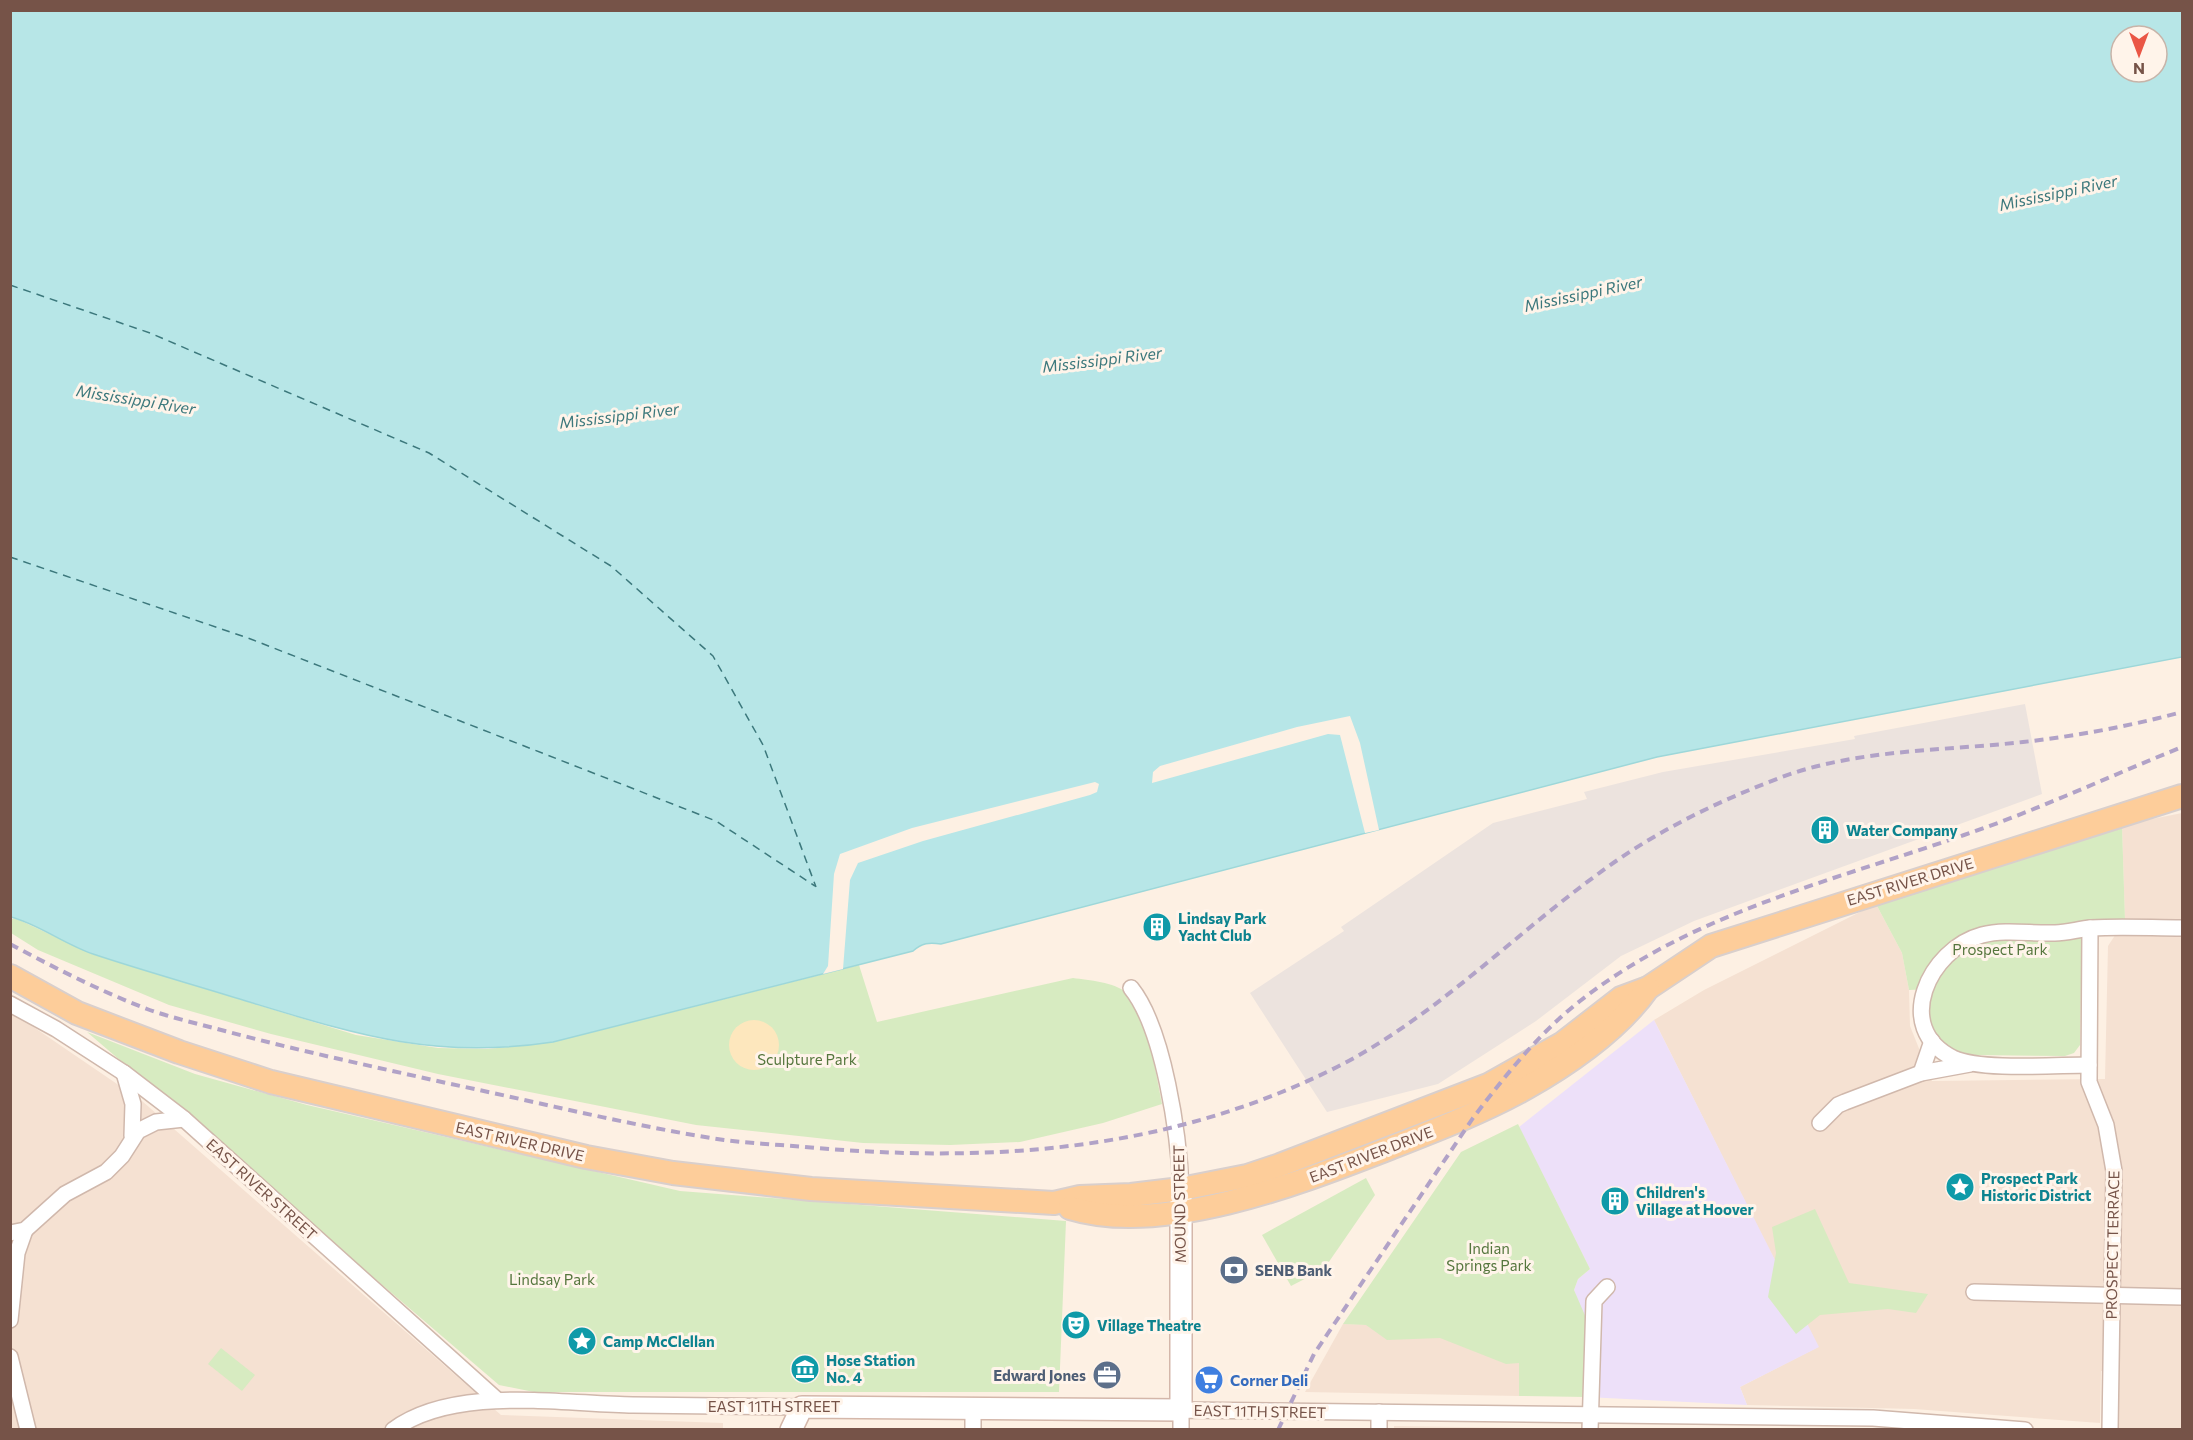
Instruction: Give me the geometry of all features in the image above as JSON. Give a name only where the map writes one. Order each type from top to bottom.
[{"type":"main road","name":"EAST RIVER DRIVE","points":[[10,976],[77,1013],[179,1052],[271,1082],[586,1157],[745,1183],[912,1197],[1054,1203],[1080,1197],[1131,1196],[1181,1200],[1479,1089],[1529,1064],[1563,1043],[1621,998],[1648,988],[1711,946],[2182,796]]},
{"type":"street","points":[[1970,1064],[1947,1054],[1932,1041],[1923,1021],[1926,983],[1934,968],[1948,953],[1963,943],[1982,935],[2003,933],[2057,933],[2090,928],[2182,928]]},
{"type":"street","name":"PROSPECT TERRACE","points":[[2090,928],[2089,1082],[2106,1125],[2114,1171],[2110,1430]]},
{"type":"street","name":"MOUND STREET","points":[[1131,988],[1144,1004],[1177,1128],[1181,1200],[1181,1420]]},
{"type":"street","name":"EAST RIVER STREET","points":[[10,1004],[56,1029],[124,1072],[184,1119],[495,1399]]},
{"type":"street","points":[[1922,1073],[1932,1041]]},
{"type":"street","points":[[1820,1123],[1838,1105],[1922,1073],[1970,1064],[2089,1065]]},
{"type":"street","points":[[124,1072],[133,1104],[132,1136]]},
{"type":"street","points":[[10,1320],[18,1231],[65,1194],[115,1164],[132,1136],[156,1122],[184,1119]]},
{"type":"street","points":[[1590,1422],[1593,1302],[1606,1287]]},
{"type":"street","points":[[1974,1292],[2182,1298]]},
{"type":"street","points":[[10,1357],[28,1430]]},
{"type":"street","name":"EAST 11TH STREET","points":[[393,1430],[428,1412],[495,1399],[633,1405],[973,1408],[1181,1420],[1379,1412],[1590,1422],[1802,1423],[1873,1418],[2025,1430]]},
{"type":"street","points":[[791,1430],[802,1407]]},
{"type":"street","points":[[973,1408],[973,1430]]},
{"type":"street","points":[[1379,1412],[1379,1430]]},
{"type":"shaded area","points":[[2025,704],[2042,794],[1694,921],[1621,956],[1536,1021],[1438,1084],[1327,1112],[1250,993],[1344,931],[1341,927],[1493,823],[1587,799],[1584,792],[1663,772],[1855,739],[1854,736]]},
{"type":"shaded area","name":"Prospect Park Historic District","points":[[2182,813],[2182,1429],[2117,1429],[2117,1371],[2101,1371],[2100,1423],[1914,1409],[1747,1405],[1740,1387],[1818,1347],[1654,1020],[1704,990],[1876,904],[1902,953],[1909,990],[1910,1026],[1932,1081],[2105,1079],[2108,946],[2125,920],[2122,825]]},
{"type":"shaded area","points":[[10,1011],[142,1101],[501,1415],[723,1423],[723,1429],[11,1429]]},
{"type":"shaded area","points":[[1654,1020],[1819,1347],[1740,1387],[1747,1405],[1586,1397],[1579,1304],[1574,1290],[1578,1279],[1590,1269],[1519,1127]]},
{"type":"shaded area","points":[[1343,1324],[1434,1326],[1519,1358],[1519,1396],[1305,1392]]},
{"type":"shaded area","points":[[1394,1426],[1584,1429],[1394,1430]]},
{"type":"green space","name":"Prospect Park","points":[[2122,825],[2125,920],[2082,920],[2080,1045],[2074,1053],[2065,1056],[1976,1055],[1962,1053],[1942,1042],[1935,1034],[1928,1014],[1930,989],[1909,990],[1902,953],[1876,904]]},
{"type":"green space","name":"Sculpture Park","points":[[15,918],[92,954],[356,1035],[438,1048],[488,1049],[553,1042],[859,965],[877,1022],[1073,978],[1094,981],[1122,989],[1134,1002],[1150,1046],[1162,1104],[1103,1123],[1020,1142],[950,1145],[863,1143],[696,1125],[438,1074],[271,1034],[169,1005],[38,950],[11,933],[10,920]]},
{"type":"green space","name":"Lindsay Park","points":[[87,1032],[195,1074],[307,1105],[680,1191],[1066,1221],[1059,1392],[534,1392],[499,1385]]},
{"type":"green space","name":"Indian Springs Park","points":[[1518,1124],[1590,1269],[1578,1279],[1574,1290],[1587,1320],[1586,1397],[1519,1396],[1519,1363],[1506,1364],[1440,1338],[1387,1340],[1366,1325],[1343,1324],[1461,1152]]},
{"type":"green space","points":[[1366,1178],[1375,1195],[1324,1269],[1291,1286],[1262,1235]]},
{"type":"green space","points":[[1815,1209],[1849,1283],[1928,1294],[1916,1313],[1888,1309],[1820,1315],[1796,1334],[1768,1297],[1776,1253],[1772,1227]]},
{"type":"green space","points":[[221,1348],[255,1375],[242,1391],[208,1364]]},
{"type":"sand","name":"Sculpture Park","points":[[754,1020],[763,1022],[774,1031],[779,1045],[777,1054],[768,1065],[754,1070],[745,1068],[734,1059],[729,1045],[731,1036],[740,1025]]},
{"type":"water","name":"Mississippi River","points":[[11,11],[2182,11],[2182,657],[1657,757],[941,944],[926,944],[913,951],[553,1042],[510,1047],[471,1048],[433,1046],[361,1034],[93,954],[11,917]]},
{"type":"pier","points":[[1350,716],[1360,743],[1379,830],[1365,833],[1340,735],[1328,734],[1152,783],[1153,772],[1160,766],[1297,727]]},
{"type":"pier","points":[[1095,782],[1099,784],[1097,792],[1090,795],[923,841],[858,863],[850,880],[843,969],[823,974],[828,966],[834,874],[840,854],[912,828]]},
{"type":"ferry route","points":[[10,285],[150,333],[429,453],[611,566],[713,656],[763,745],[816,887]]},
{"type":"ferry route","points":[[10,557],[248,638],[716,821],[815,886]]},
{"type":"railway","points":[[10,944],[112,995],[176,1018],[338,1059],[655,1128],[736,1141],[817,1148],[885,1152],[1018,1151],[1083,1144],[1148,1133],[1211,1117],[1274,1095],[1337,1067],[1407,1025],[1619,859],[1686,819],[1782,777],[1840,761],[1901,752],[2063,737],[2182,712]]},
{"type":"railway","points":[[1278,1430],[1314,1354],[1473,1118],[1536,1041],[1580,1001],[1623,970],[1669,944],[1716,922],[1764,902],[1992,825],[2182,747]]},
{"type":"place","name":"Water Company","points":[[1825,830]]},
{"type":"place","name":"Lindsay Park Yacht Club","points":[[1157,927]]},
{"type":"place","name":"Prospect Park Historic District","points":[[1960,1187]]},
{"type":"place","name":"Children's Village at Hoover","points":[[1615,1201]]},
{"type":"place","name":"SENB Bank","points":[[1234,1270]]},
{"type":"place","name":"Village Theatre","points":[[1076,1325]]},
{"type":"place","name":"Camp McClellan","points":[[582,1341]]},
{"type":"place","name":"Hose Station No. 4","points":[[805,1369]]},
{"type":"place","name":"Edward Jones","points":[[1107,1375]]},
{"type":"place","name":"Corner Deli","points":[[1209,1380]]}]
